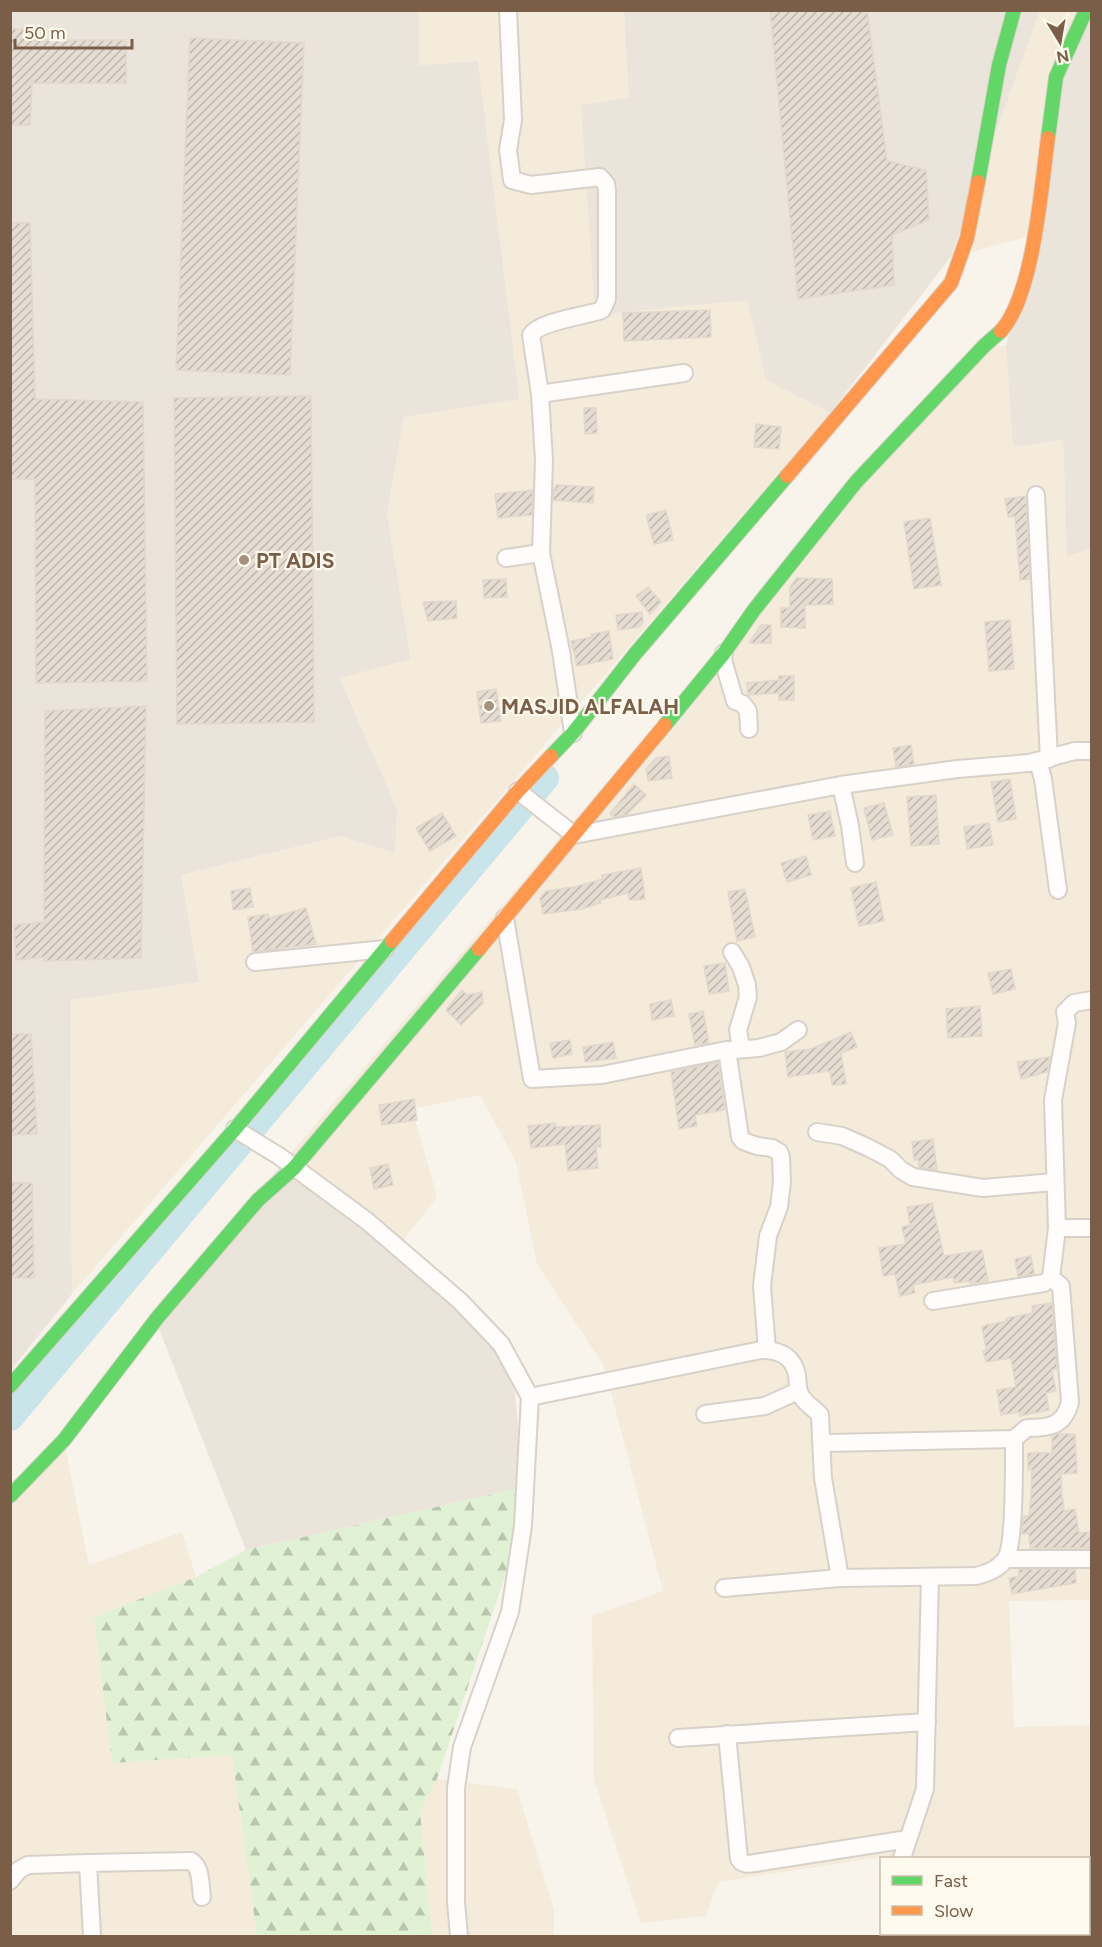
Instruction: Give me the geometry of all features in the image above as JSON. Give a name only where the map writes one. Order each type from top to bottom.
[{"type":"street","points":[[508,10],[513,120],[508,150],[512,180],[531,185],[600,177],[606,184],[607,190],[607,299],[602,310],[548,325],[532,332],[531,335],[540,394],[544,471],[541,553],[561,651],[573,733]]},
{"type":"street","points":[[10,1386],[237,1130],[386,950],[522,794],[635,654],[951,283],[962,260],[972,222],[1003,43],[1014,10]]},
{"type":"street","points":[[10,1496],[64,1440],[158,1317],[258,1200],[294,1168],[505,918],[724,653],[754,610],[856,482],[1003,329],[1016,309],[1032,252],[1056,77],[1086,10]]},
{"type":"street","points":[[540,394],[684,373]]},
{"type":"street","points":[[1036,495],[1043,779],[1058,890]]},
{"type":"street","points":[[506,558],[541,553]]},
{"type":"street","points":[[724,653],[723,660],[734,699],[743,704],[748,711],[749,729]]},
{"type":"street","points":[[574,835],[841,785],[1044,760],[1075,751],[1092,751]]},
{"type":"street","points":[[841,785],[855,863]]},
{"type":"street","points":[[522,794],[574,835]]},
{"type":"street","points":[[505,918],[532,1079],[602,1075],[734,1050],[759,1048],[781,1042],[798,1030]]},
{"type":"street","points":[[255,962],[386,950]]},
{"type":"street","points":[[732,952],[741,967],[748,997],[734,1050],[740,1137],[743,1141],[757,1146],[772,1148],[781,1157],[782,1182],[779,1207],[768,1236],[762,1286],[767,1350]]},
{"type":"street","points":[[933,1301],[1044,1283],[1051,1278],[1057,1228],[1053,1100],[1067,1023],[1065,1012],[1074,1003],[1092,1000]]},
{"type":"street","points":[[237,1130],[279,1156],[367,1221],[460,1301],[501,1344],[539,1396],[510,1612],[462,1747],[456,1788],[456,1902],[459,1936]]},
{"type":"street","points":[[817,1132],[842,1136],[859,1143],[890,1159],[901,1170],[913,1177],[983,1188],[1054,1182]]},
{"type":"street","points":[[1057,1228],[1092,1228]]},
{"type":"street","points":[[821,1438],[826,1443],[1014,1439],[1027,1428],[1044,1428],[1056,1424],[1066,1415],[1070,1402],[1061,1286],[1051,1278]]},
{"type":"street","points":[[539,1396],[767,1350],[788,1355],[794,1364],[798,1390],[802,1399],[820,1415],[823,1478],[840,1578]]},
{"type":"street","points":[[705,1414],[765,1406],[798,1390]]},
{"type":"street","points":[[724,1588],[840,1578],[976,1576],[993,1571],[1006,1559],[1014,1506],[1014,1439]]},
{"type":"street","points":[[1006,1559],[1092,1559]]},
{"type":"street","points":[[902,1857],[925,1789],[930,1577]]},
{"type":"street","points":[[678,1737],[927,1722]]},
{"type":"street","points":[[727,1734],[741,1862],[755,1863],[908,1839]]},
{"type":"street","points":[[10,1881],[19,1870],[28,1865],[191,1861],[198,1869],[202,1897]]},
{"type":"street","points":[[88,1863],[92,1936]]},
{"type":"shaded area","points":[[11,11],[419,11],[419,65],[478,61],[519,399],[404,417],[387,514],[411,659],[340,678],[397,809],[395,853],[340,836],[181,875],[199,982],[70,1000],[72,1294],[11,1370]]},
{"type":"shaded area","points":[[419,11],[624,11],[629,99],[582,105],[747,300],[766,380],[830,413],[72,1294],[70,1000],[199,982],[181,875],[340,836],[395,853],[397,809],[340,677],[411,659],[387,514],[404,417],[518,399],[478,61],[418,65]]},
{"type":"shaded area","points":[[624,11],[1040,11],[950,258],[830,413],[766,380],[747,300],[595,315],[581,105],[629,98]]},
{"type":"shaded area","points":[[1040,11],[1089,11],[1037,234],[950,258]]},
{"type":"shaded area","points":[[1091,11],[1091,549],[1067,556],[1063,440],[1013,447],[1006,346],[1037,234],[1069,35]]},
{"type":"shaded area","points":[[1006,346],[1013,447],[1063,440],[1067,555],[1091,549],[1091,1600],[1009,1601],[1014,1727],[1091,1725],[1091,1936],[887,1936],[1090,1935],[1090,1857],[880,1857],[718,1882],[706,1916],[641,1923],[594,1780],[592,1616],[663,1591],[604,1366],[537,1264],[516,1162],[480,1095],[412,1109],[437,1197],[396,1250],[285,1160],[978,347]]},
{"type":"shaded area","points":[[285,1160],[499,1335],[514,1385],[524,1487],[246,1550],[157,1324]]},
{"type":"shaded area","points":[[65,1446],[89,1565],[182,1532],[196,1577],[94,1617],[113,1763],[232,1755],[257,1936],[11,1936],[11,1489]]},
{"type":"shaded area","points":[[437,1779],[517,1789],[554,1910],[554,1936],[432,1936],[420,1812]]},
{"type":"green space","points":[[524,1487],[510,1561],[437,1779],[420,1812],[432,1936],[257,1936],[232,1755],[112,1763],[94,1617],[196,1577],[246,1550]]},
{"type":"building","points":[[770,10],[867,10],[887,161],[926,170],[929,220],[892,235],[894,285],[798,299]]},
{"type":"building","points":[[10,29],[33,29],[33,40],[126,40],[126,83],[32,83],[30,125],[10,125]]},
{"type":"building","points":[[190,38],[304,43],[290,375],[176,370]]},
{"type":"building","points":[[10,223],[30,223],[35,399],[143,402],[147,681],[36,683],[35,479],[10,479]]},
{"type":"building","points":[[710,310],[711,337],[624,341],[623,313]]},
{"type":"building","name":"PT ADIS","points":[[311,396],[314,722],[177,724],[174,398]]},
{"type":"building","points":[[584,408],[596,408],[597,433],[585,434]]},
{"type":"building","points":[[756,424],[781,427],[779,449],[754,447]]},
{"type":"building","points":[[556,485],[594,487],[593,503],[553,500]]},
{"type":"building","points":[[533,490],[532,515],[498,518],[495,494]]},
{"type":"building","points":[[1026,496],[1030,579],[1020,580],[1015,516],[1008,517],[1005,499]]},
{"type":"building","points":[[666,510],[673,540],[654,544],[646,515]]},
{"type":"building","points":[[930,518],[941,585],[914,589],[904,522]]},
{"type":"building","points":[[797,578],[832,579],[833,604],[805,605],[805,628],[781,627],[781,608],[790,608],[790,587]]},
{"type":"building","points":[[506,579],[507,597],[484,598],[483,580]]},
{"type":"building","points":[[648,587],[661,602],[650,614],[636,596]]},
{"type":"building","points":[[456,601],[457,618],[428,621],[423,602]]},
{"type":"building","points":[[642,612],[643,622],[639,627],[618,630],[616,615]]},
{"type":"building","points":[[1010,620],[1014,669],[989,671],[985,622]]},
{"type":"building","points":[[761,625],[771,625],[771,643],[749,643]]},
{"type":"building","points":[[609,631],[613,659],[577,666],[571,641]]},
{"type":"building","points":[[779,676],[794,676],[794,700],[779,700],[779,693],[748,695],[747,683],[779,680]]},
{"type":"building","name":"MASJID ALFALAH","points":[[496,689],[501,721],[481,723],[477,692]]},
{"type":"building","points":[[146,706],[141,958],[44,961],[44,957],[16,960],[14,925],[44,922],[45,711]]},
{"type":"building","points":[[911,745],[914,764],[896,767],[893,748]]},
{"type":"building","points":[[669,756],[672,778],[648,781],[646,769],[656,758]]},
{"type":"building","points":[[1010,779],[1016,819],[998,822],[991,782]]},
{"type":"building","points":[[634,784],[646,795],[626,815],[613,817],[610,814]]},
{"type":"building","points":[[936,795],[939,844],[911,846],[907,797]]},
{"type":"building","points":[[884,803],[893,835],[872,840],[864,808]]},
{"type":"building","points":[[830,811],[835,836],[813,840],[808,815]]},
{"type":"building","points":[[442,813],[456,836],[430,851],[416,828]]},
{"type":"building","points":[[989,823],[993,845],[967,849],[964,827]]},
{"type":"building","points":[[806,856],[811,875],[787,882],[781,863]]},
{"type":"building","points":[[641,868],[645,899],[629,900],[628,893],[600,900],[601,903],[582,909],[543,914],[540,898],[546,891],[574,887],[603,879],[602,875]]},
{"type":"building","points":[[876,882],[884,921],[859,926],[851,888]]},
{"type":"building","points":[[250,888],[253,907],[233,910],[231,891]]},
{"type":"building","points":[[745,889],[755,937],[737,941],[728,892]]},
{"type":"building","points":[[306,908],[316,944],[253,952],[248,917],[268,914],[269,918]]},
{"type":"building","points":[[725,963],[729,991],[709,994],[704,966]]},
{"type":"building","points":[[1011,969],[1015,989],[993,994],[988,973]]},
{"type":"building","points":[[462,990],[467,995],[482,992],[483,1003],[461,1025],[446,1010]]},
{"type":"building","points":[[671,1000],[674,1016],[652,1020],[650,1004]]},
{"type":"building","points":[[980,1006],[982,1036],[948,1038],[946,1009]]},
{"type":"building","points":[[703,1011],[709,1043],[695,1045],[689,1014]]},
{"type":"building","points":[[851,1032],[857,1047],[841,1053],[846,1084],[832,1085],[830,1071],[788,1077],[785,1052],[811,1049]]},
{"type":"building","points":[[10,1034],[31,1034],[37,1134],[10,1135]]},
{"type":"building","points":[[570,1040],[572,1054],[553,1058],[550,1043]]},
{"type":"building","points":[[613,1042],[616,1058],[585,1062],[583,1047]]},
{"type":"building","points":[[1050,1057],[1047,1072],[1021,1079],[1017,1062]]},
{"type":"building","points":[[718,1062],[725,1110],[695,1115],[697,1126],[679,1129],[671,1072]]},
{"type":"building","points":[[414,1099],[417,1120],[382,1125],[379,1105]]},
{"type":"building","points":[[555,1123],[556,1127],[600,1125],[601,1147],[596,1147],[598,1168],[568,1171],[565,1144],[531,1148],[528,1126]]},
{"type":"building","points":[[933,1139],[937,1170],[919,1167],[918,1159],[914,1160],[912,1142]]},
{"type":"building","points":[[388,1164],[393,1185],[374,1189],[370,1168]]},
{"type":"building","points":[[10,1183],[32,1183],[34,1278],[10,1278]]},
{"type":"building","points":[[932,1203],[944,1256],[982,1250],[988,1281],[970,1284],[970,1281],[954,1283],[953,1277],[913,1285],[915,1293],[900,1296],[895,1274],[883,1276],[879,1248],[906,1244],[902,1227],[910,1225],[907,1207]]},
{"type":"building","points":[[1031,1256],[1034,1274],[1018,1277],[1015,1259]]},
{"type":"building","points":[[1052,1303],[1057,1369],[1052,1370],[1056,1391],[1046,1393],[1049,1410],[1020,1416],[1019,1412],[1001,1415],[997,1390],[1016,1387],[1011,1358],[986,1362],[982,1326],[1007,1321],[1006,1318],[1033,1313],[1032,1306]]},
{"type":"building","points":[[1075,1434],[1077,1473],[1061,1474],[1062,1499],[1064,1511],[1075,1509],[1079,1533],[1092,1532],[1092,1548],[1030,1548],[1029,1533],[1022,1534],[1023,1516],[1029,1516],[1031,1497],[1032,1470],[1028,1470],[1028,1453],[1052,1453],[1052,1436]]},
{"type":"building","points":[[1019,1569],[1075,1569],[1076,1583],[1012,1594],[1009,1578],[1019,1576]]},
{"type":"waterway","points":[[10,1417],[545,778]]},
{"type":"traffic: fast","points":[[978,182],[999,65],[1014,10]]},
{"type":"traffic: fast","points":[[1048,138],[1056,77],[1086,10]]},
{"type":"traffic: fast","points":[[665,725],[724,653],[754,610],[856,482],[984,346],[1001,331]]},
{"type":"traffic: fast","points":[[551,756],[573,733],[635,654],[787,476]]},
{"type":"traffic: fast","points":[[10,1386],[235,1129],[392,941]]},
{"type":"traffic: fast","points":[[10,1496],[64,1440],[158,1317],[258,1200],[294,1168],[479,949]]},
{"type":"traffic: slow","points":[[1001,331],[1012,314],[1029,267],[1048,138]]},
{"type":"traffic: slow","points":[[787,476],[951,283],[967,238],[978,182]]},
{"type":"traffic: slow","points":[[479,949],[665,725]]},
{"type":"traffic: slow","points":[[392,941],[518,791],[551,756]]},
{"type":"place","name":"PT ADIS","points":[[244,560]]},
{"type":"place","name":"MASJID ALFALAH","points":[[489,706]]}]
